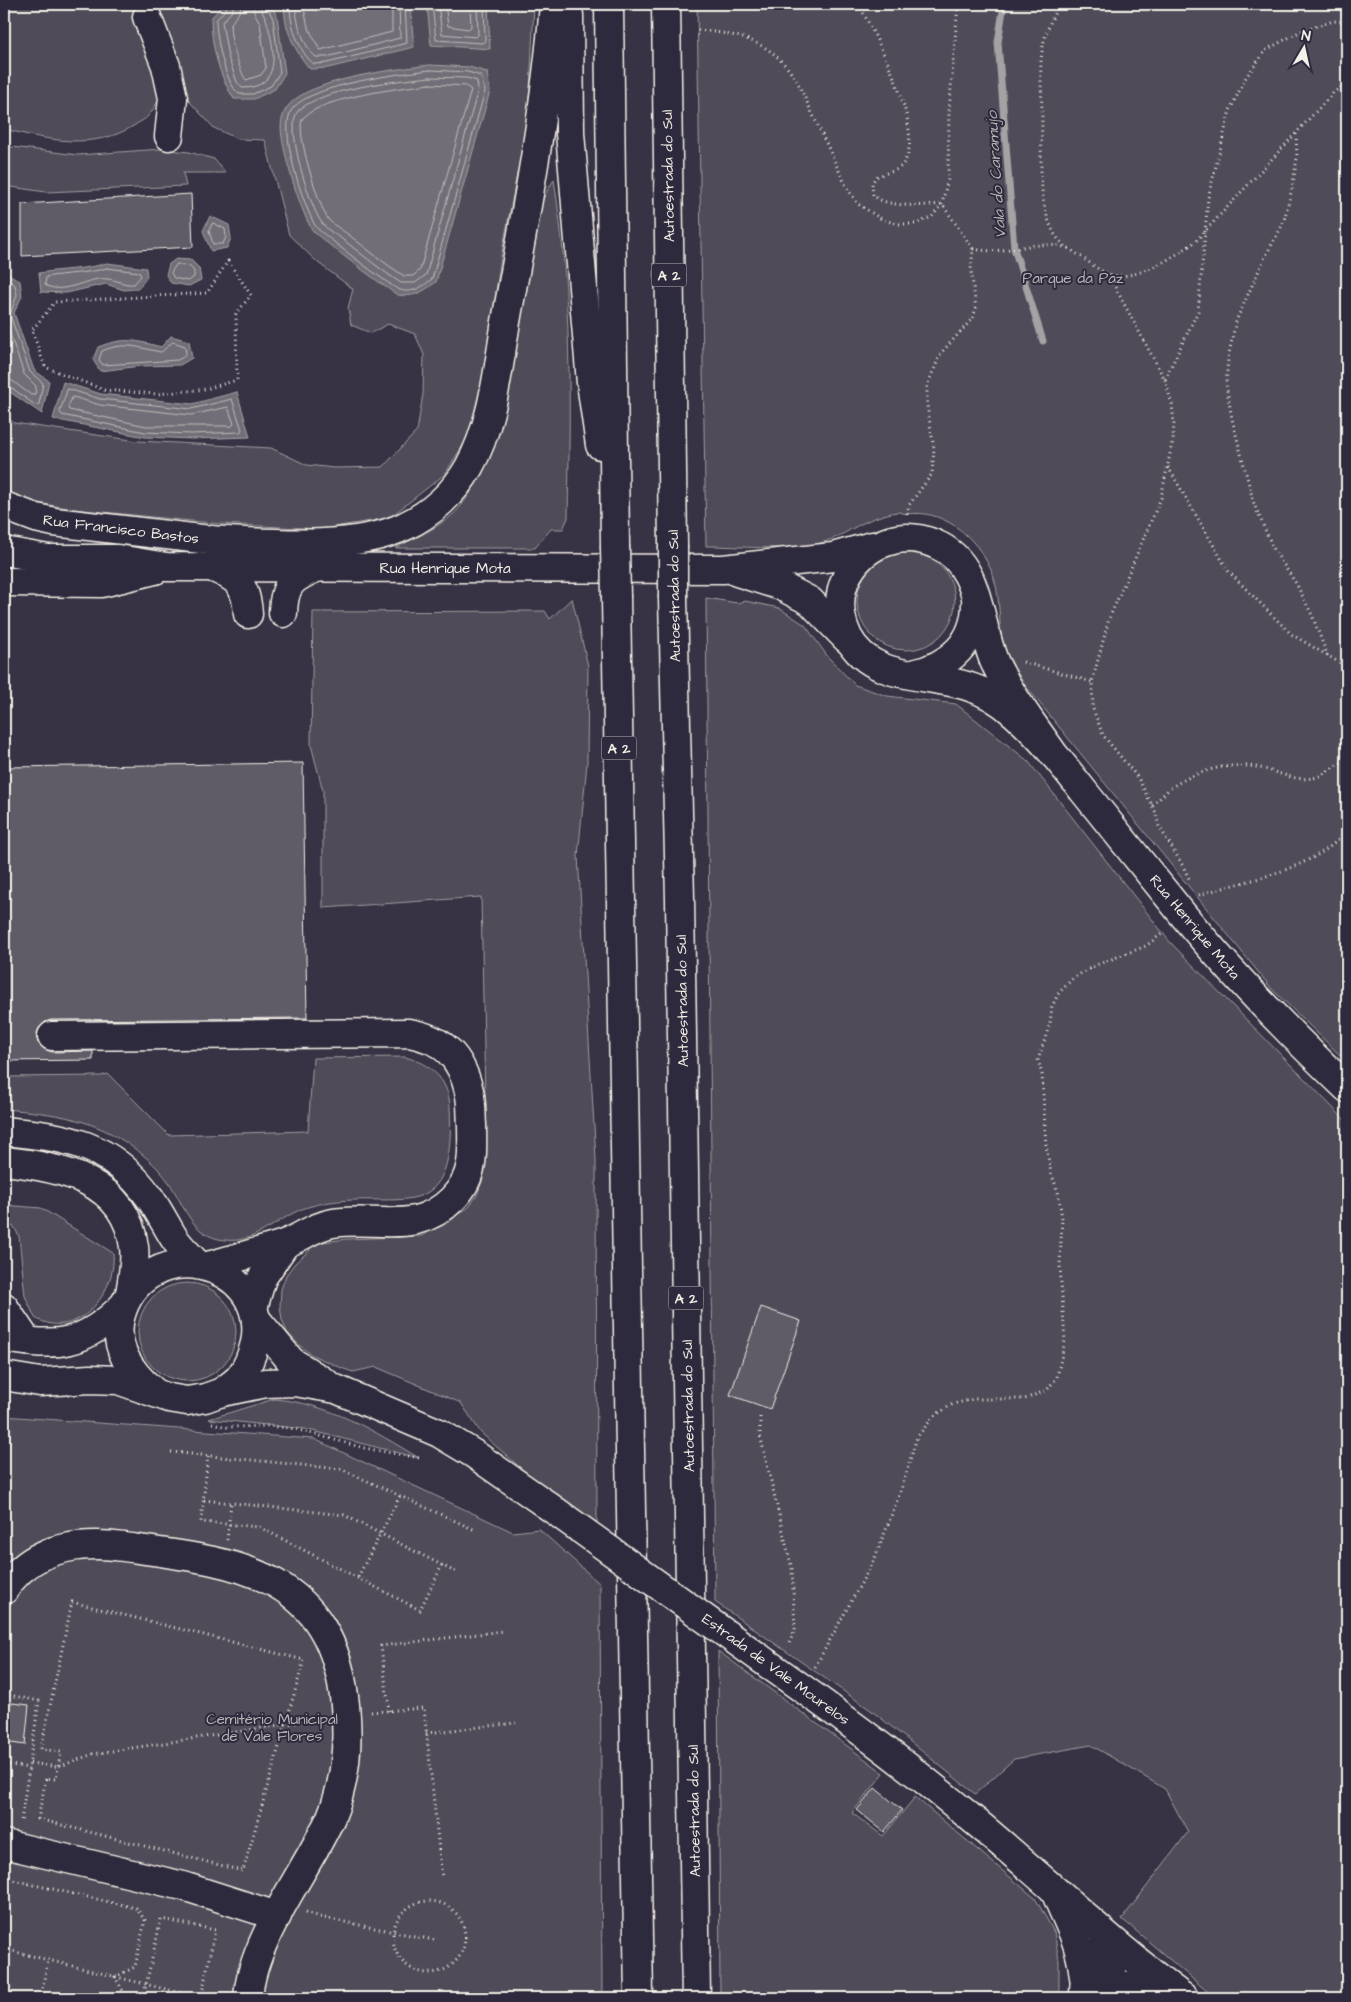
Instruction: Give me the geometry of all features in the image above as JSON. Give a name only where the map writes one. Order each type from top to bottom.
[{"type":"main road","points":[[4,549],[53,542],[166,543],[210,540],[343,542],[381,536],[423,516],[457,485],[478,449],[490,411],[545,101],[554,4]]},
{"type":"main road","points":[[569,4],[570,133],[591,382],[595,422],[614,505]]},
{"type":"main road","name":"A 2","points":[[609,4],[614,505],[639,1998]]},
{"type":"main road","name":"Autoestrada do Sul","points":[[666,4],[673,598],[681,919],[696,1998]]},
{"type":"main road","points":[[147,17],[166,66],[172,98],[169,136]]},
{"type":"main road","name":"Rua Francisco Bastos","points":[[4,506],[36,518],[54,522],[210,540]]},
{"type":"main road","points":[[906,538],[924,540],[942,547],[962,564],[968,574],[976,598],[990,651],[1001,674],[1055,756],[1012,711],[987,695],[952,682],[899,673],[872,663],[852,643],[845,632],[841,613],[841,593],[845,580],[859,558],[881,544],[906,538]]},
{"type":"main road","name":"Rua Henrique Mota","points":[[4,549],[48,559],[118,559],[166,567],[723,569],[833,557],[881,544]]},
{"type":"main road","name":"Rua Henrique Mota","points":[[4,582],[102,583],[166,567]]},
{"type":"main road","points":[[211,567],[230,575],[242,585],[247,598],[248,614]]},
{"type":"main road","points":[[283,613],[283,597],[288,585],[298,576],[318,567]]},
{"type":"main road","name":"Rua Henrique Mota","points":[[723,569],[782,586],[810,601],[852,643]]},
{"type":"main road","points":[[899,673],[926,671],[950,659],[960,649],[974,625],[976,598]]},
{"type":"main road","name":"Rua Henrique Mota","points":[[1055,756],[1181,913],[1278,1022],[1347,1088]]},
{"type":"main road","points":[[4,1306],[16,1340],[59,1342],[85,1336],[103,1325],[127,1300],[139,1281],[154,1271],[174,1264],[202,1265],[285,1244],[311,1230],[333,1223],[416,1220],[434,1212],[458,1194],[471,1164],[471,1096],[462,1067],[446,1049],[423,1036],[408,1033],[52,1036]]},
{"type":"main road","points":[[4,1131],[68,1140],[86,1145],[114,1161],[150,1197],[175,1239],[202,1265]]},
{"type":"main road","name":"Estrada de Vale Mourelos","points":[[4,1161],[63,1170],[79,1176],[105,1193],[116,1206],[131,1232],[134,1248],[127,1300],[119,1320],[120,1342],[126,1361],[137,1378],[153,1391]]},
{"type":"main road","points":[[255,1314],[262,1278],[285,1244]]},
{"type":"main road","name":"Estrada de Vale Mourelos","points":[[202,1265],[228,1277],[244,1291],[255,1314],[291,1361],[336,1389],[439,1433],[474,1454],[547,1505],[879,1744],[977,1823],[1115,1944],[1179,1995]]},
{"type":"main road","name":"Estrada de Vale Mourelos","points":[[222,1392],[240,1377],[252,1357],[256,1334],[255,1314]]},
{"type":"main road","name":"Estrada de Vale Mourelos","points":[[4,1376],[40,1382],[90,1379],[118,1380],[169,1398],[187,1401],[266,1382],[288,1382],[336,1389]]},
{"type":"main road","points":[[4,1590],[29,1562],[50,1550],[86,1544],[139,1549],[225,1563],[254,1571],[290,1592],[316,1617],[334,1652],[344,1692],[348,1734],[341,1788],[315,1849],[282,1908],[257,1959],[249,1982],[248,1998]]},
{"type":"main road","points":[[11,1845],[282,1908]]},
{"type":"main road","points":[[1055,1891],[1075,1934],[1082,1955],[1089,1991]]},
{"type":"main road","points":[[1089,1991],[1091,1959],[1101,1947],[1115,1944]]},
{"type":"main road","points":[[1104,1998],[1121,1987],[1141,1984],[1179,1995]]},
{"type":"path","points":[[859,4],[892,71],[910,135],[908,156],[903,164],[892,173],[876,177],[872,183],[873,195],[878,200],[887,203],[925,206],[942,204]]},
{"type":"path","points":[[698,30],[744,37],[761,44],[778,55],[790,69],[799,85],[847,188],[858,204],[869,213],[883,220],[914,224],[932,217],[942,204],[948,179],[949,112],[958,4]]},
{"type":"path","points":[[1055,4],[1055,11]]},
{"type":"path","points":[[1059,4],[1044,37],[1040,59],[1042,189],[1053,231],[1070,249],[1108,274],[1165,380],[1172,404],[1174,422],[1168,466],[1161,498],[1109,619],[1092,682],[1093,709],[1103,735],[1138,778],[1152,805],[1159,826],[1183,866],[1191,888]]},
{"type":"path","points":[[1165,380],[1198,311],[1208,198],[1230,110],[1246,77],[1266,50],[1301,31],[1333,21],[1347,22]]},
{"type":"path","points":[[1108,274],[1130,274],[1152,268],[1175,257],[1206,230],[1334,92],[1347,83]]},
{"type":"path","points":[[1296,134],[1297,158],[1292,189],[1283,224],[1265,257],[1236,320],[1228,358],[1226,384],[1232,419],[1254,504],[1274,550],[1297,585],[1312,615],[1328,656]]},
{"type":"path","points":[[907,514],[909,505],[932,474],[934,449],[927,405],[927,386],[941,353],[973,318],[976,308],[971,270],[973,250],[950,212],[942,204]]},
{"type":"path","points":[[973,250],[1001,252],[1040,243],[1070,249]]},
{"type":"path","points":[[228,261],[251,295],[236,314],[237,380],[206,389],[157,394],[104,390],[45,367],[32,330],[55,302],[207,293],[228,261]]},
{"type":"path","points":[[1168,466],[1229,572],[1291,634],[1347,667]]},
{"type":"path","points":[[1014,659],[1092,682]]},
{"type":"path","points":[[1152,805],[1170,788],[1210,769],[1251,766],[1264,768],[1284,777],[1314,778],[1346,761],[1347,757]]},
{"type":"path","points":[[1192,897],[1298,865],[1326,850],[1347,831]]},
{"type":"path","points":[[811,1674],[875,1558],[901,1490],[917,1437],[934,1416],[953,1404],[974,1399],[1026,1399],[1047,1390],[1057,1377],[1065,1341],[1060,1266],[1062,1218],[1058,1192],[1051,1173],[1046,1145],[1042,1074],[1038,1060],[1050,1024],[1052,1007],[1058,994],[1073,978],[1096,965],[1146,946],[1162,933]]},
{"type":"path","points":[[760,1417],[760,1435],[792,1569],[795,1629],[788,1646],[771,1666]]},
{"type":"path","points":[[208,1422],[227,1427],[269,1426],[296,1429],[364,1448],[419,1458]]},
{"type":"path","points":[[172,1452],[341,1470],[475,1530]]},
{"type":"path","points":[[208,1456],[201,1522],[259,1527],[420,1610],[442,1565]]},
{"type":"path","points":[[358,1577],[400,1496]]},
{"type":"path","points":[[204,1500],[344,1515],[459,1574]]},
{"type":"path","points":[[225,1563],[232,1503]]},
{"type":"path","points":[[72,1602],[304,1660],[286,1724],[243,1871],[38,1819],[46,1778],[56,1779],[61,1752],[41,1749],[72,1602]]},
{"type":"path","points":[[389,1711],[381,1646],[503,1631]]},
{"type":"path","points":[[4,1694],[39,1701],[30,1763],[11,1845]]},
{"type":"path","points":[[30,1763],[58,1767],[93,1754],[346,1715],[424,1708],[442,1878]]},
{"type":"path","points":[[426,1733],[516,1723]]},
{"type":"path","points":[[4,1764],[29,1768]]},
{"type":"path","points":[[4,1878],[136,1908],[146,1920],[135,1967],[115,1977]]},
{"type":"path","points":[[424,1901],[437,1901],[450,1907],[460,1916],[466,1936],[459,1958],[445,1970],[434,1973],[422,1973],[406,1965],[398,1956],[393,1931],[397,1919],[406,1909],[424,1901]]},
{"type":"path","points":[[282,1908],[434,1940]]},
{"type":"path","points":[[4,1949],[48,1961],[146,1985],[201,1998],[215,1930],[161,1920],[146,1985],[143,1998]]},
{"type":"path","points":[[40,1998],[48,1961]]},
{"type":"path","points":[[115,1977],[127,1998]]},
{"type":"green space","points":[[4,4],[534,4],[529,113],[501,257],[484,373],[468,437],[445,474],[389,518],[321,529],[221,524],[74,509],[25,501],[4,491],[4,414],[14,423],[138,441],[271,448],[307,465],[334,468],[383,467],[417,431],[423,394],[424,355],[415,334],[388,324],[371,333],[351,325],[348,308],[353,289],[317,262],[289,235],[265,140],[238,139],[214,128],[189,101],[173,64],[152,111],[144,120],[119,133],[87,141],[70,141],[37,137],[4,129]]},
{"type":"green space","name":"Parque da Paz","points":[[697,4],[1347,4],[1347,1062],[1272,989],[1016,674],[1008,660],[1003,645],[999,603],[993,576],[981,552],[964,533],[944,520],[932,515],[897,512],[872,519],[831,540],[816,544],[775,548],[706,546]]},
{"type":"green space","points":[[4,146],[78,155],[161,149],[189,152],[214,159],[226,173],[183,173],[186,186],[46,192],[4,186]]},
{"type":"green space","points":[[554,180],[560,222],[567,306],[569,391],[568,518],[563,529],[551,529],[535,548],[395,548],[448,519],[461,506],[476,483],[488,455],[506,391],[529,255],[539,209]]},
{"type":"green space","points":[[906,552],[925,556],[941,566],[951,582],[955,601],[951,620],[941,636],[925,646],[906,650],[887,646],[871,636],[861,620],[857,601],[861,582],[871,566],[887,556]]},
{"type":"green space","points":[[572,598],[588,666],[587,763],[578,856],[596,1159],[597,1524],[539,1484],[481,1433],[461,1403],[376,1367],[353,1372],[312,1355],[287,1332],[282,1320],[280,1306],[281,1289],[286,1275],[295,1263],[310,1250],[307,1244],[347,1239],[421,1236],[469,1207],[477,1195],[483,1179],[486,1152],[481,897],[323,908],[323,791],[311,745],[313,612],[545,611],[550,619]]},
{"type":"green space","points":[[706,598],[737,603],[745,601],[779,608],[805,625],[828,657],[855,685],[887,696],[956,704],[1028,761],[1170,942],[1347,1122],[1347,1998],[1215,1998],[1122,1919],[1188,1832],[1165,1789],[1091,1745],[1014,1759],[975,1794],[872,1711],[715,1602]]},
{"type":"green space","points":[[405,1057],[430,1068],[442,1080],[449,1096],[449,1148],[442,1176],[430,1191],[412,1198],[338,1201],[308,1207],[248,1238],[237,1240],[213,1238],[204,1233],[190,1218],[161,1172],[144,1156],[105,1130],[56,1115],[4,1109],[4,1077],[101,1076],[108,1074],[169,1135],[308,1131],[313,1058]]},
{"type":"green space","points":[[4,1205],[41,1208],[113,1253],[113,1268],[101,1297],[91,1310],[79,1319],[65,1324],[51,1324],[35,1318],[25,1296],[19,1236],[14,1227],[4,1223]]},
{"type":"green space","points":[[187,1283],[206,1287],[222,1297],[232,1313],[236,1332],[232,1351],[222,1367],[206,1377],[187,1381],[168,1377],[152,1367],[142,1351],[138,1332],[142,1313],[152,1297],[168,1287]]},
{"type":"green space","points":[[274,1399],[313,1406],[331,1412],[367,1428],[419,1458],[305,1429],[209,1419]]},
{"type":"green space","name":"Cemitério Municipal de Vale Flores","points":[[4,1416],[314,1439],[513,1532],[539,1529],[600,1584],[602,1998],[4,1998]]},
{"type":"green space","points":[[718,1651],[884,1773],[852,1813],[883,1836],[915,1797],[1035,1898],[1054,1932],[1059,1960],[1059,1998],[720,1998]]},
{"type":"water","points":[[224,4],[270,4],[277,16],[285,73],[275,89],[254,99],[234,99],[220,70],[212,39],[211,18]]},
{"type":"water","points":[[285,4],[410,4],[414,47],[328,68],[310,69],[291,39],[286,21]]},
{"type":"water","points":[[427,4],[488,4],[490,49],[431,45]]},
{"type":"water","points":[[430,65],[469,67],[487,72],[490,91],[436,282],[414,295],[404,296],[398,295],[383,285],[313,231],[299,200],[283,146],[282,120],[284,112],[289,105],[300,96],[315,88],[355,77]]},
{"type":"water","points":[[210,216],[229,225],[231,238],[227,248],[211,251],[203,231]]},
{"type":"water","points":[[176,259],[191,260],[199,268],[201,280],[189,286],[171,283],[166,275],[169,264]]},
{"type":"water","points":[[107,263],[146,268],[147,277],[138,289],[124,290],[106,284],[66,293],[41,292],[39,273]]},
{"type":"water","points":[[4,272],[20,281],[22,296],[14,313],[34,370],[49,381],[42,414],[4,388]]},
{"type":"water","points":[[171,336],[189,341],[192,358],[180,365],[141,366],[100,371],[93,360],[98,347],[107,344],[130,341],[161,347]]},
{"type":"water","points":[[63,382],[101,394],[192,404],[237,392],[250,437],[192,439],[145,437],[53,419]]},
{"type":"building","points":[[191,194],[193,247],[22,256],[22,204]]},
{"type":"building","points":[[303,763],[307,1018],[51,1020],[45,1022],[39,1028],[36,1036],[38,1043],[44,1049],[52,1052],[93,1051],[93,1060],[4,1061],[4,767]]},
{"type":"building","points":[[761,1307],[801,1321],[770,1409],[730,1395]]},
{"type":"building","points":[[4,1702],[29,1705],[25,1745],[4,1742]]},
{"type":"building","points":[[875,1788],[902,1810],[884,1832],[857,1810]]},
{"type":"waterway","name":"Vala do Caramujo","points":[[1004,4],[998,42],[1014,248],[1043,341]]}]
